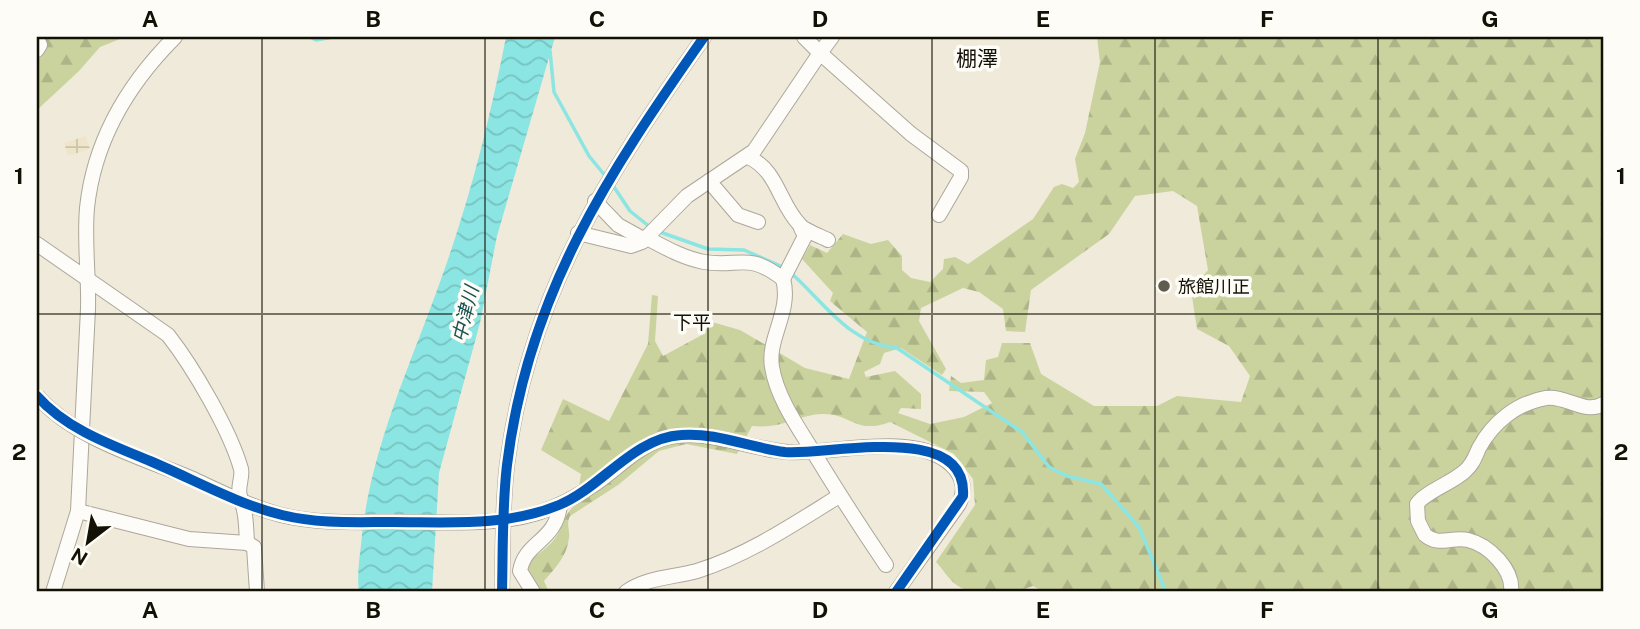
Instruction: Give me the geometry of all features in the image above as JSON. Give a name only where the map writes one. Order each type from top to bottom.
[{"type":"street","points":[[53,592],[78,511],[89,278],[88,207],[106,137],[131,86],[175,37]]},
{"type":"street","points":[[502,592],[507,466],[522,386],[536,334],[578,233],[609,176],[704,37]]},
{"type":"street","points":[[804,37],[911,134],[961,172],[962,176],[939,215]]},
{"type":"street","points":[[578,233],[631,246],[647,238],[687,196],[748,157],[832,37]]},
{"type":"street","points":[[37,39],[40,45],[37,50]]},
{"type":"street","points":[[748,157],[756,160],[773,177],[805,236],[787,272],[782,323],[772,365],[788,409],[839,496],[886,565]]},
{"type":"street","points":[[709,181],[738,215],[758,222]]},
{"type":"street","points":[[595,201],[618,225],[690,258],[718,263],[750,261],[787,272]]},
{"type":"street","points":[[801,228],[828,240]]},
{"type":"street","points":[[37,244],[168,335],[179,349],[229,438],[242,474],[240,495],[245,502],[247,543]]},
{"type":"street","points":[[37,396],[68,422],[93,436],[245,502],[280,514],[317,522],[504,520],[560,505],[594,485],[642,449],[660,439],[681,435],[784,452],[814,453],[904,446],[939,456],[950,463],[960,476],[963,496],[896,592]]},
{"type":"street","points":[[1511,592],[1510,576],[1488,551],[1470,540],[1439,542],[1424,535],[1418,521],[1417,504],[1426,495],[1444,488],[1467,469],[1493,426],[1516,409],[1551,398],[1591,408],[1603,404]]},
{"type":"street","points":[[626,592],[647,580],[696,571],[767,541],[839,496]]},
{"type":"street","points":[[533,592],[520,570],[522,558],[555,527],[560,505]]},
{"type":"street","points":[[78,511],[189,539],[247,543],[254,547],[257,592]]},
{"type":"shaded area","points":[[86,136],[90,149],[68,156],[64,143]]},
{"type":"green space","points":[[37,37],[125,37],[100,47],[79,71],[37,110]]},
{"type":"green space","points":[[1097,37],[1603,37],[1603,592],[1044,592],[1033,586],[993,594],[971,591],[954,583],[936,562],[975,505],[973,479],[954,454],[890,422],[869,426],[822,414],[773,426],[752,426],[737,454],[686,444],[659,451],[618,485],[570,516],[566,550],[544,581],[549,592],[541,592],[527,570],[529,561],[555,538],[568,513],[576,505],[581,474],[541,450],[563,399],[609,421],[648,344],[652,295],[658,296],[655,341],[663,356],[702,335],[712,322],[740,330],[805,368],[849,379],[867,332],[830,301],[833,293],[802,259],[810,245],[827,253],[843,234],[871,244],[888,240],[902,256],[902,270],[911,278],[930,282],[943,269],[944,259],[955,257],[968,264],[1033,219],[1054,187],[1062,184],[1073,188],[1079,182],[1075,159],[1085,133],[1100,62]],"holes":[[[1173,191],[1197,206],[1208,270],[1191,290],[1197,329],[1229,346],[1250,376],[1241,402],[1177,396],[1157,406],[1094,406],[1041,374],[1030,343],[1002,343],[998,357],[986,360],[984,380],[961,383],[951,376],[949,391],[984,392],[992,403],[964,417],[930,424],[898,413],[901,408],[921,409],[921,394],[895,371],[866,377],[864,372],[880,364],[884,353],[901,348],[942,375],[946,369],[919,321],[921,308],[963,288],[979,292],[1003,309],[1006,331],[1025,332],[1031,290],[1109,234],[1135,196]]]},
{"type":"water","name":"中津川","points":[[506,37],[555,37],[497,236],[480,323],[439,473],[432,592],[359,592],[358,574],[365,511],[372,477],[392,411],[460,222],[486,130]]},
{"type":"waterway","points":[[310,37],[316,40],[333,37]]},
{"type":"waterway","points":[[550,51],[554,92],[589,156],[607,178]]},
{"type":"waterway","points":[[612,184],[630,211],[650,227]]},
{"type":"waterway","points":[[657,231],[708,249],[744,250],[785,268]]},
{"type":"waterway","points":[[791,273],[851,330],[880,345],[897,348],[1022,432],[1049,467],[1067,476],[1101,484],[1139,527],[1166,592]]},
{"type":"cycle path","points":[[502,592],[503,513],[507,465],[518,403],[533,345],[577,238],[636,138],[704,37]]},
{"type":"cycle path","points":[[37,396],[75,427],[215,491],[282,515],[323,521],[477,522],[519,517],[559,505],[589,487],[632,454],[664,438],[681,435],[720,438],[785,452],[892,447],[920,450],[943,458],[959,472],[963,496],[896,592]]},
{"type":"place","name":"旅館川正","points":[[1164,286]]},
{"type":"district","name":"棚澤","points":[[977,58]]},
{"type":"district","name":"下平","points":[[692,322]]}]
